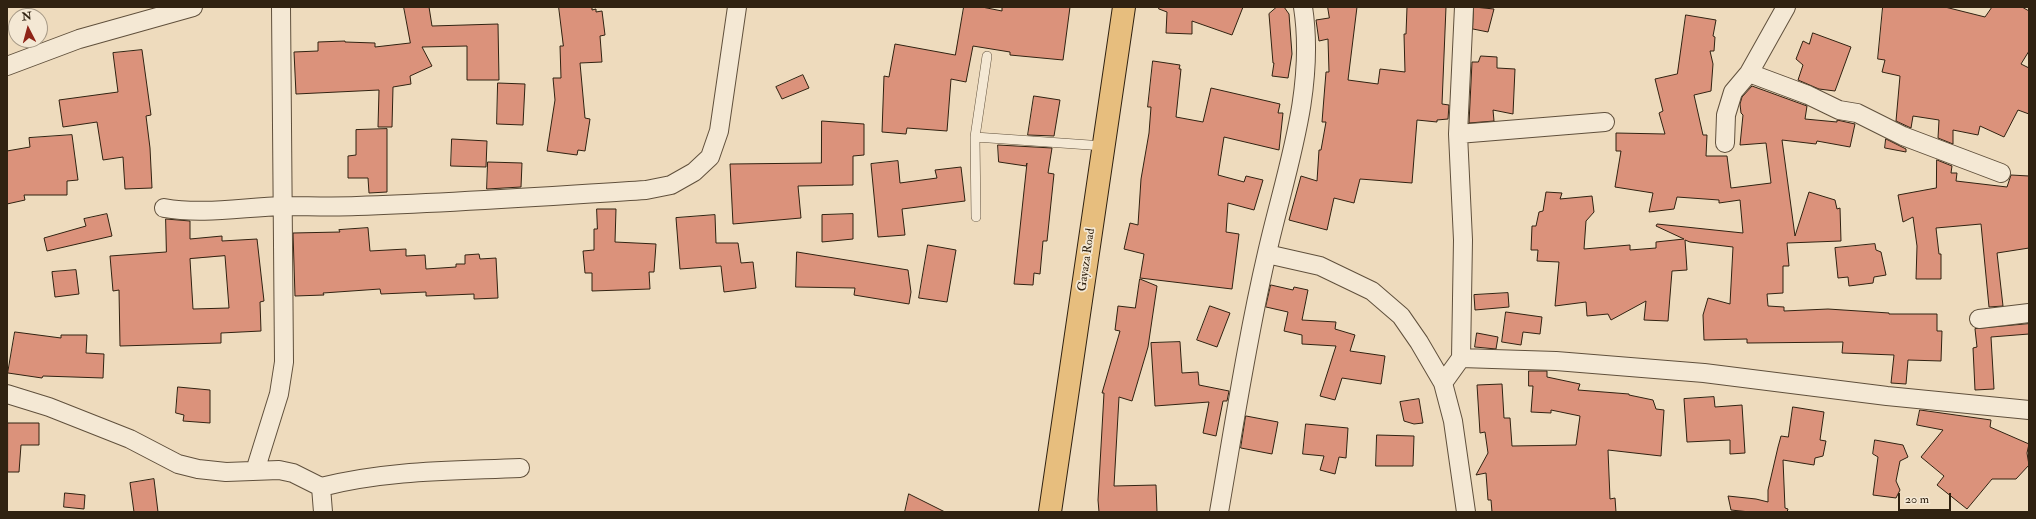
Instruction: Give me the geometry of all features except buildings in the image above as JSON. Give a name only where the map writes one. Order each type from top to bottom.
[{"type":"main road","name":"Gayaza Road","points":[[1050,512],[1124,7]]},
{"type":"street","points":[[7,66],[79,39],[193,7]]},
{"type":"street","points":[[255,470],[279,394],[284,362],[281,7]]},
{"type":"street","points":[[164,208],[208,211],[283,206],[354,206],[450,202],[646,190],[671,185],[694,172],[710,157],[719,131],[737,7]]},
{"type":"street","points":[[1219,512],[1267,254],[1296,137],[1302,102],[1306,22],[1303,7]]},
{"type":"street","points":[[1443,383],[1461,358],[1463,240],[1458,134],[1464,7]]},
{"type":"street","points":[[1725,143],[1726,115],[1733,92],[1749,73],[1786,7]]},
{"type":"street","points":[[1749,73],[1808,95],[1839,110],[1857,113],[1903,136],[2001,173]]},
{"type":"street","points":[[1458,134],[1605,122]]},
{"type":"street","points":[[1267,254],[1320,266],[1372,291],[1401,316],[1419,342],[1443,383],[1453,421],[1466,512]]},
{"type":"street","points":[[1979,319],[2029,313]]},
{"type":"street","points":[[1461,358],[1556,361],[1704,373],[1887,396],[2029,410]]},
{"type":"street","points":[[7,394],[49,407],[130,439],[178,464],[198,469],[226,472],[279,470],[293,473],[321,486],[353,478],[396,473],[520,468]]},
{"type":"street","points":[[321,486],[323,512]]},
{"type":"lane","points":[[976,218],[975,137],[987,56]]},
{"type":"lane","points":[[975,137],[1104,146]]}]
